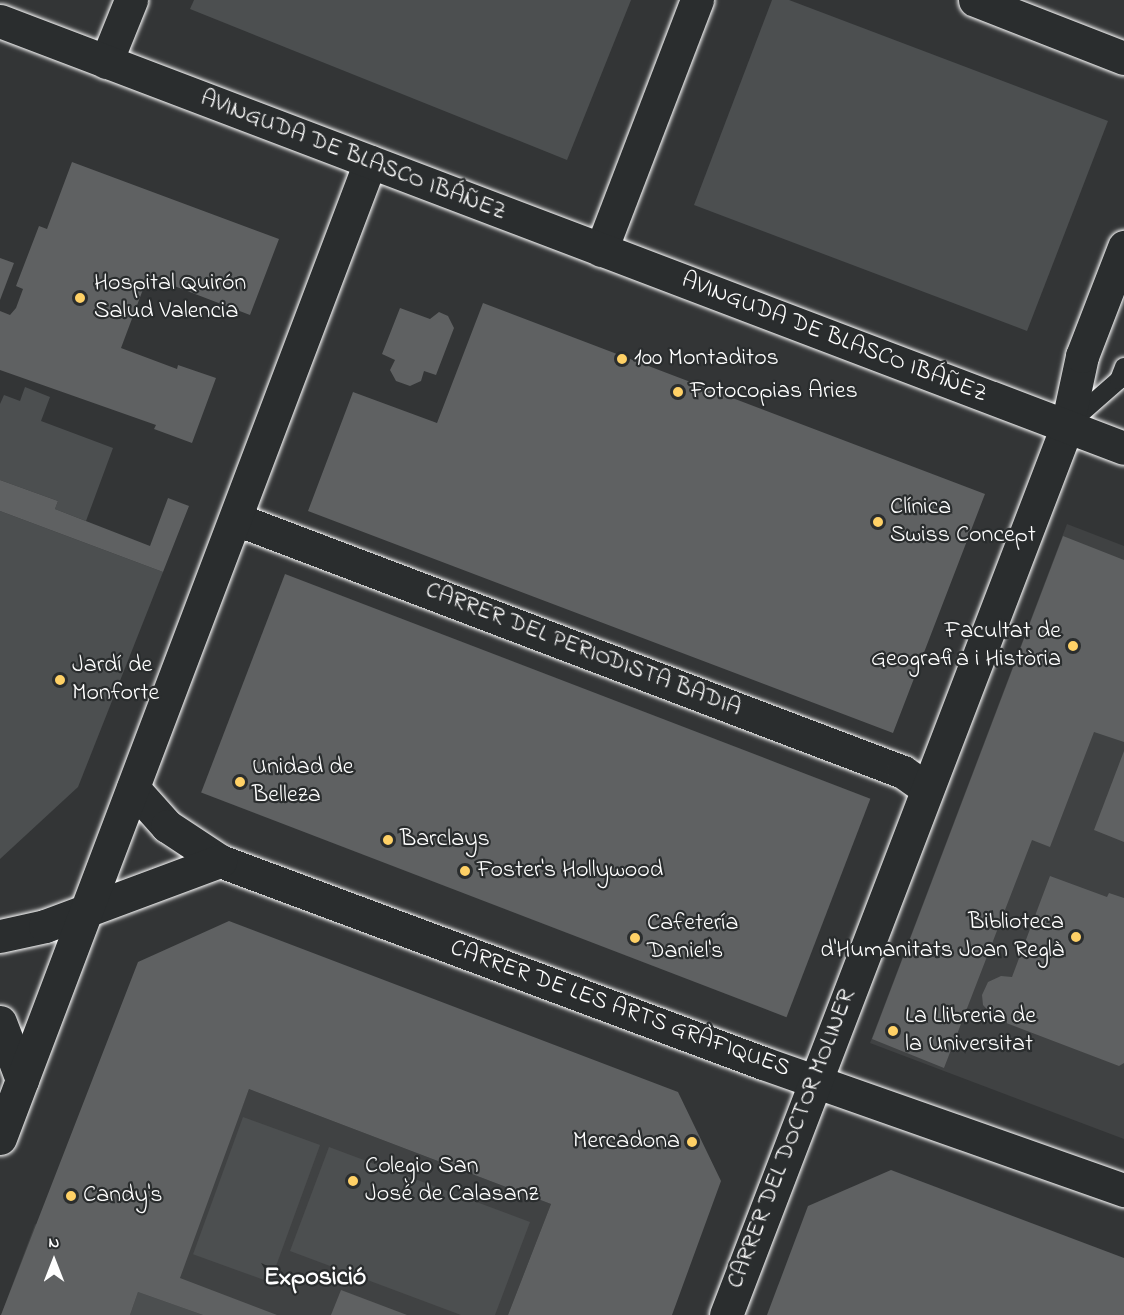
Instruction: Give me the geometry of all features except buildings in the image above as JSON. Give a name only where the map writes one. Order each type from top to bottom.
[{"type":"street","points":[[106,62],[131,0]]},
{"type":"street","points":[[601,250],[697,0]]},
{"type":"street","points":[[975,0],[1124,58]]},
{"type":"street","name":"AVINGUDA DE BLASCO IBÁÑEZ","points":[[0,21],[1124,448]]},
{"type":"street","points":[[0,1138],[90,907],[370,162]]},
{"type":"street","points":[[1067,426],[1082,356],[1124,247]]},
{"type":"street","name":"CARRER DEL DOCTOR MOLINER","points":[[726,1315],[926,788],[1067,426]]},
{"type":"street","name":"CARRER DEL PERIODISTA BADIA","points":[[236,519],[896,769],[926,788]]},
{"type":"street","name":"CARRER DE LES ARTS GRÀFIQUES","points":[[133,788],[167,826],[220,861],[815,1080],[1124,1190]]},
{"type":"street","points":[[0,936],[45,926],[90,907],[220,861]]},
{"type":"street","points":[[0,1022],[22,1080]]},
{"type":"lane","points":[[1067,426],[1119,380],[1124,367]]},
{"type":"shaded area","points":[[194,0],[631,0],[567,160],[190,9]]},
{"type":"shaded area","points":[[772,0],[789,0],[1108,121],[1027,331],[694,205]]},
{"type":"shaded area","points":[[25,387],[50,397],[41,421],[113,448],[86,521],[55,509],[58,501],[0,480],[0,404],[4,395],[20,401]]},
{"type":"shaded area","name":"Jardí de Monforte","points":[[0,511],[163,572],[78,787],[0,859]]},
{"type":"shaded area","points":[[1067,524],[1124,546],[1124,1139],[870,1043]]},
{"type":"shaded area","name":"Colegio San José de Calasanz","points":[[249,1089],[551,1204],[508,1315],[1,1315],[35,1224],[133,1258],[241,1110]]},
{"type":"shaded area","points":[[243,1117],[320,1145],[270,1282],[193,1254]]},
{"type":"shaded area","points":[[329,1147],[530,1222],[495,1315],[461,1315],[290,1251]]},
{"type":"shaded area","points":[[138,1292],[203,1315],[130,1315]]},
{"type":"place","name":"Hospital Quirón Salud Valencia","points":[[80,298]]},
{"type":"place","name":"100 Montaditos","points":[[622,359]]},
{"type":"place","name":"Fotocopias Aries","points":[[678,392]]},
{"type":"place","name":"Clínica Swiss Concept","points":[[878,522]]},
{"type":"place","name":"Facultat de Geografia i Història","points":[[1073,646]]},
{"type":"place","name":"Jardí de Monforte","points":[[60,680]]},
{"type":"place","name":"Unidad de Belleza","points":[[240,782]]},
{"type":"place","name":"Barclays","points":[[388,840]]},
{"type":"place","name":"Foster's Hollywood","points":[[465,871]]},
{"type":"place","name":"Biblioteca d'Humanitats Joan Reglà","points":[[1076,937]]},
{"type":"place","name":"Cafetería Daniel's","points":[[635,938]]},
{"type":"place","name":"La Llibreria de la Universitat","points":[[893,1031]]},
{"type":"place","name":"Mercadona","points":[[692,1142]]},
{"type":"place","name":"Colegio San José de Calasanz","points":[[353,1181]]},
{"type":"place","name":"Candy's","points":[[71,1196]]},
{"type":"district","name":"Exposició","points":[[315,1279]]}]
